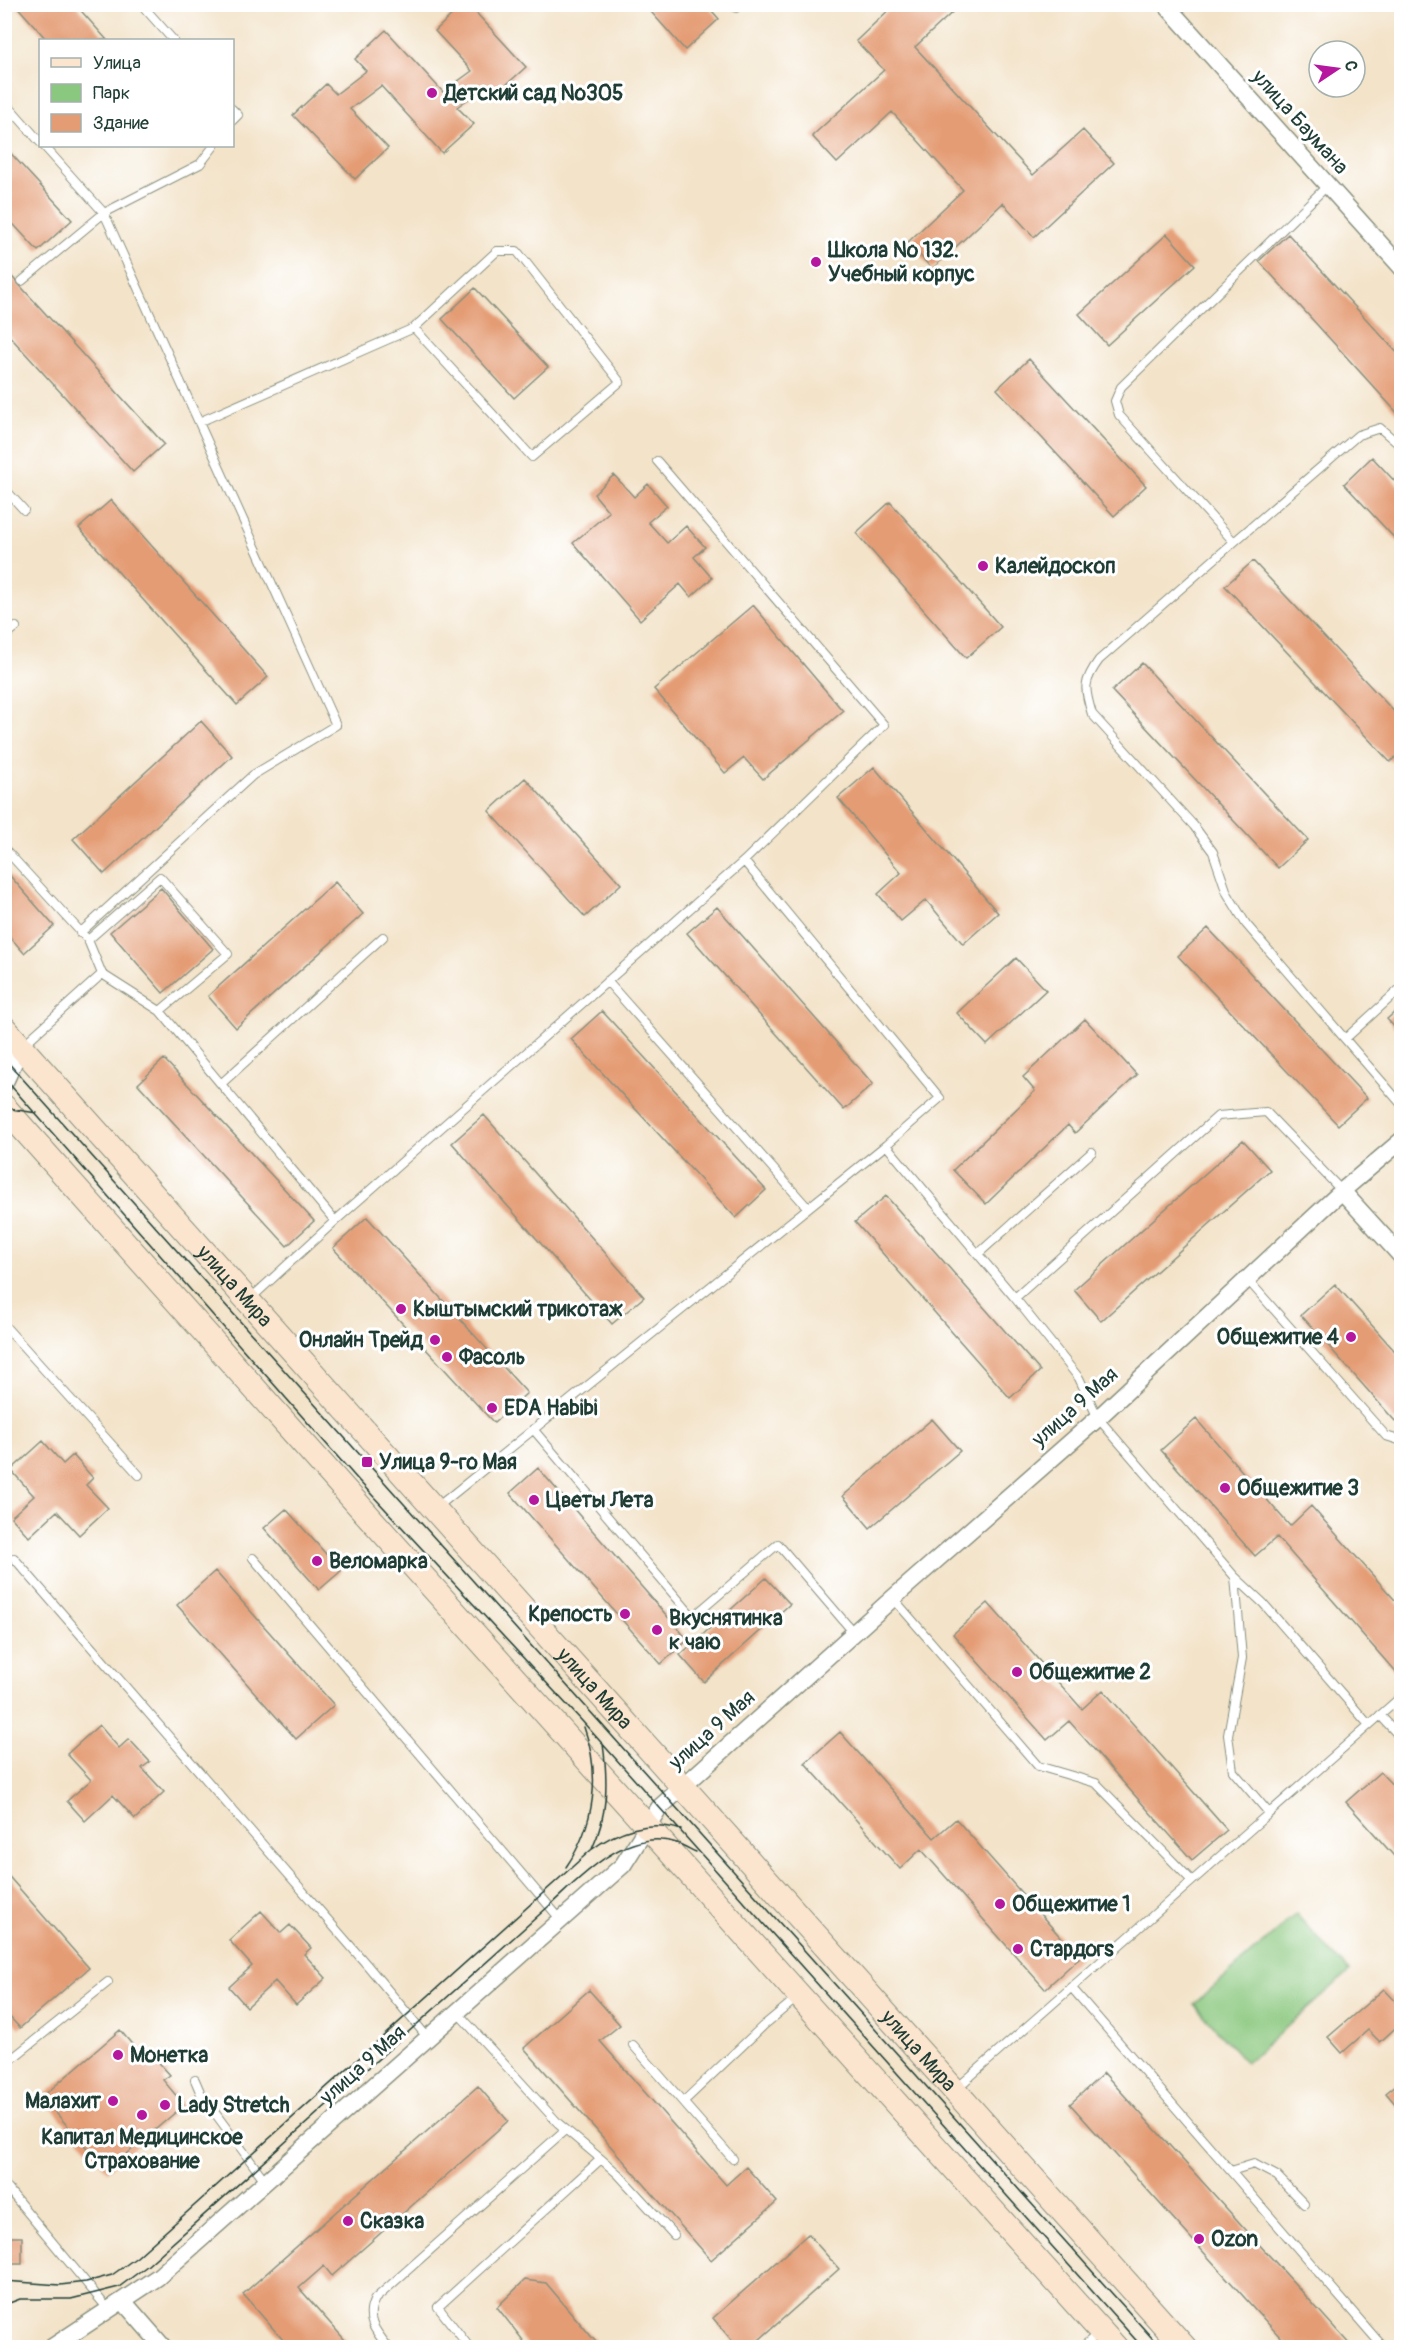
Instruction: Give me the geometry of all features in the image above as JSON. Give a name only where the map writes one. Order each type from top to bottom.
[{"type":"main road","name":"улица Мира","points":[[4,1028],[956,2089],[1185,2348]]},
{"type":"main road","points":[[4,1107],[345,1490],[1109,2339]]},
{"type":"street","name":"улица Баумана","points":[[1165,4],[1401,268]]},
{"type":"street","points":[[4,1084],[21,1047]]},
{"type":"street","name":"улица 9 Мая","points":[[51,2348],[158,2277],[561,1920],[623,1864],[659,1808],[1098,1418],[1342,1191],[1401,1140]]},
{"type":"street","points":[[1342,1191],[1401,1257]]},
{"type":"street","points":[[115,2305],[164,2348]]},
{"type":"lane","points":[[141,4],[172,39]]},
{"type":"lane","points":[[4,101],[39,141]]},
{"type":"lane","points":[[45,147],[104,213],[336,725],[253,776],[80,933]]},
{"type":"lane","points":[[22,281],[104,213],[200,164],[213,147]]},
{"type":"lane","points":[[1234,542],[1119,415],[1115,401],[1121,387],[1327,186]]},
{"type":"lane","points":[[199,422],[414,328],[498,251],[517,251],[620,382],[532,457],[414,328]]},
{"type":"lane","points":[[1401,447],[1380,428],[1358,435],[1100,660],[1088,675],[1086,694],[1092,714],[1194,826],[1214,852],[1227,893],[1246,924],[1401,1105]]},
{"type":"lane","points":[[248,1300],[744,861],[885,725],[657,461]]},
{"type":"lane","points":[[4,488],[24,510]]},
{"type":"lane","points":[[4,637],[16,627]]},
{"type":"lane","points":[[4,848],[87,940],[102,974],[160,1011],[335,1221]]},
{"type":"lane","points":[[435,1509],[886,1145],[940,1098],[744,861]]},
{"type":"lane","points":[[87,940],[160,877],[228,954],[160,1011]]},
{"type":"lane","points":[[222,1083],[383,937]]},
{"type":"lane","points":[[21,1047],[102,974]]},
{"type":"lane","points":[[607,981],[807,1207]]},
{"type":"lane","points":[[1345,1039],[1401,987]]},
{"type":"lane","points":[[1015,1298],[1218,1116],[1266,1112],[1342,1191]]},
{"type":"lane","points":[[886,1145],[1079,1378],[1098,1418],[1235,1577],[1263,1603],[1369,1725]]},
{"type":"lane","points":[[978,1254],[1092,1152]]},
{"type":"lane","points":[[1247,1279],[1386,1436],[1401,1441]]},
{"type":"lane","points":[[4,1325],[139,1475]]},
{"type":"lane","points":[[533,1429],[693,1617],[778,1544],[854,1633]]},
{"type":"lane","points":[[14,1558],[428,2038]]},
{"type":"lane","points":[[253,1558],[561,1920]]},
{"type":"lane","points":[[1235,1577],[1242,1658],[1228,1735],[1233,1771],[1269,1813]]},
{"type":"lane","points":[[893,1598],[1038,1766],[1096,1783],[1192,1881]]},
{"type":"lane","points":[[956,2089],[1401,1696]]},
{"type":"lane","points":[[1380,1715],[1401,1739]]},
{"type":"lane","points":[[4,2065],[108,1983]]},
{"type":"lane","points":[[1071,1987],[1384,2348]]},
{"type":"lane","points":[[684,2102],[763,2026],[801,1995]]},
{"type":"lane","points":[[457,2012],[565,2130],[618,2174],[674,2235]]},
{"type":"lane","points":[[633,2045],[733,2159]]},
{"type":"lane","points":[[195,2080],[206,2102],[266,2182]]},
{"type":"lane","points":[[389,2348],[375,2332],[369,2317],[370,2307],[375,2299],[565,2130]]},
{"type":"lane","points":[[470,2348],[438,2307],[601,2159]]},
{"type":"lane","points":[[1231,2171],[1254,2164],[1277,2176],[1304,2204]]},
{"type":"lane","points":[[4,2184],[115,2305]]},
{"type":"lane","points":[[1081,2348],[1109,2339]]},
{"type":"green space","points":[[1296,1914],[1349,1972],[1246,2063],[1194,2004]]},
{"type":"building","points":[[15,4],[75,4],[106,39],[46,39]]},
{"type":"building","name":"Детский сад №305","points":[[463,4],[468,4],[526,67],[495,95],[486,86],[457,107],[474,124],[442,153],[381,86],[350,109],[388,148],[355,179],[293,115],[326,84],[336,94],[366,71],[355,59],[386,30],[443,92],[472,71],[435,31]]},
{"type":"building","points":[[644,4],[706,4],[719,19],[685,50]]},
{"type":"building","points":[[895,4],[957,4],[959,6],[915,47],[1033,175],[1083,130],[1114,163],[1034,237],[1003,203],[932,269],[908,242],[963,190],[892,112],[837,163],[812,136],[884,70],[856,41]]},
{"type":"building","points":[[4,146],[72,220],[38,251],[4,214]]},
{"type":"building","points":[[1167,234],[1195,265],[1107,345],[1079,314]]},
{"type":"building","points":[[1288,234],[1402,358],[1402,418],[1259,261]]},
{"type":"building","points":[[4,268],[164,444],[133,472],[4,330]]},
{"type":"building","points":[[475,288],[548,367],[514,398],[442,319]]},
{"type":"building","points":[[1029,359],[1146,486],[1114,516],[997,389]]},
{"type":"building","points":[[1372,457],[1402,489],[1402,546],[1344,484]]},
{"type":"building","points":[[614,475],[634,497],[648,484],[667,506],[648,522],[667,543],[686,526],[705,547],[694,557],[712,578],[691,597],[680,584],[640,620],[573,543],[609,512],[594,494]]},
{"type":"building","points":[[111,500],[268,677],[237,705],[79,528]]},
{"type":"building","points":[[890,502],[1001,627],[966,658],[856,533]]},
{"type":"building","points":[[1253,561],[1402,720],[1402,751],[1390,762],[1225,586]]},
{"type":"building","points":[[753,605],[843,711],[763,779],[744,758],[725,773],[654,689]]},
{"type":"building","points":[[1142,663],[1308,840],[1278,868],[1112,691]]},
{"type":"building","points":[[201,721],[232,756],[104,874],[73,839]]},
{"type":"building","points":[[874,767],[998,913],[963,944],[926,900],[901,921],[878,894],[901,873],[838,798]]},
{"type":"building","points":[[525,778],[621,884],[585,917],[489,811]]},
{"type":"building","points":[[4,869],[54,926],[24,953],[4,930]]},
{"type":"building","points":[[335,882],[363,914],[236,1028],[208,996]]},
{"type":"building","points":[[161,888],[213,949],[163,993],[110,932]]},
{"type":"building","points":[[717,907],[873,1084],[844,1110],[687,933]]},
{"type":"building","points":[[1208,928],[1367,1098],[1338,1125],[1178,956]]},
{"type":"building","points":[[1016,958],[1046,990],[987,1045],[957,1013]]},
{"type":"building","points":[[1402,1006],[1402,1035],[1387,1019]]},
{"type":"building","points":[[602,1011],[766,1190],[736,1218],[571,1039]]},
{"type":"building","points":[[1085,1019],[1137,1075],[1075,1133],[1068,1125],[986,1204],[953,1170],[1035,1091],[1023,1077]]},
{"type":"building","points":[[164,1059],[314,1221],[287,1246],[138,1084]]},
{"type":"building","points":[[484,1115],[644,1297],[612,1324],[452,1143]]},
{"type":"building","points":[[1243,1140],[1270,1170],[1101,1321],[1074,1290]]},
{"type":"building","points":[[886,1196],[1040,1371],[1010,1398],[855,1222]]},
{"type":"building","points":[[367,1217],[527,1393],[494,1423],[333,1248]]},
{"type":"building","name":"Общежитие 4","points":[[1335,1284],[1402,1359],[1402,1415],[1395,1421],[1301,1315]]},
{"type":"building","points":[[932,1419],[960,1451],[870,1528],[843,1496]]},
{"type":"building","points":[[1196,1419],[1290,1526],[1311,1506],[1402,1608],[1400,1677],[1277,1537],[1255,1556],[1161,1450]]},
{"type":"building","points":[[43,1441],[63,1464],[73,1455],[93,1478],[86,1485],[108,1508],[79,1535],[57,1511],[29,1537],[11,1517],[34,1496],[11,1470]]},
{"type":"building","points":[[538,1468],[688,1640],[661,1664],[510,1493]]},
{"type":"building","points":[[286,1509],[341,1571],[319,1590],[264,1528]]},
{"type":"building","points":[[215,1571],[334,1705],[296,1739],[177,1605]]},
{"type":"building","points":[[766,1578],[790,1604],[704,1682],[680,1655]]},
{"type":"building","points":[[988,1603],[1082,1709],[1103,1690],[1227,1830],[1192,1860],[1069,1721],[1047,1740],[953,1634]]},
{"type":"building","points":[[99,1725],[119,1748],[129,1739],[150,1762],[142,1768],[164,1792],[135,1819],[113,1795],[85,1821],[67,1801],[91,1780],[67,1754]]},
{"type":"building","points":[[840,1732],[934,1838],[956,1819],[1079,1958],[1045,1989],[921,1849],[900,1869],[805,1763]]},
{"type":"building","points":[[1380,1772],[1402,1795],[1402,1865],[1346,1802]]},
{"type":"building","points":[[4,1871],[89,1968],[20,2028],[4,2011],[4,1971],[9,1967],[4,1962]]},
{"type":"building","points":[[261,1911],[281,1933],[290,1925],[311,1948],[304,1954],[326,1978],[296,2005],[275,1981],[247,2007],[229,1987],[252,1966],[229,1940]]},
{"type":"building","points":[[1384,1989],[1402,2008],[1402,2022],[1380,2042],[1368,2030],[1342,2053],[1328,2037]]},
{"type":"building","points":[[589,1990],[620,2025],[600,2041],[726,2185],[746,2167],[777,2202],[711,2260],[524,2048]]},
{"type":"building","name":"Малахит","points":[[120,2030],[146,2061],[153,2056],[170,2075],[163,2080],[184,2105],[107,2171],[42,2097]]},
{"type":"building","points":[[1104,2073],[1353,2348],[1290,2348],[1070,2104]]},
{"type":"building","points":[[1402,2080],[1402,2112],[1386,2093]]},
{"type":"building","points":[[478,2086],[508,2121],[332,2276],[324,2266],[299,2288],[352,2348],[290,2348],[243,2294]]},
{"type":"building","points":[[808,2234],[839,2269],[750,2348],[738,2348],[713,2318]]},
{"type":"building","points":[[4,2237],[22,2237],[22,2264],[4,2264]]},
{"type":"building","points":[[525,2280],[546,2283],[601,2348],[529,2348],[497,2307]]},
{"type":"tram line","points":[[4,1058],[1161,2348]]},
{"type":"tram line","points":[[4,1078],[359,1481],[582,1721],[1143,2348]]},
{"type":"tram line","points":[[4,1108],[37,1113]]},
{"type":"tram line","points":[[566,1867],[583,1834],[592,1799],[592,1763],[584,1727]]},
{"type":"tram line","points":[[592,1849],[604,1811],[606,1771],[603,1744]]},
{"type":"tram line","points":[[4,2281],[60,2285],[86,2282],[112,2275],[137,2257],[591,1850],[622,1832],[645,1826],[681,1830]]},
{"type":"tram line","points":[[4,2305],[20,2299],[71,2299],[119,2287],[147,2266],[586,1872],[614,1852],[645,1841],[670,1841],[696,1852]]},
{"type":"place","name":"Детский сад №305","points":[[432,93]]},
{"type":"place","name":"Школа № 132. Учебный корпус","points":[[816,262]]},
{"type":"place","name":"Калейдоскоп","points":[[983,566]]},
{"type":"place","name":"Кыштымский трикотаж","points":[[401,1309]]},
{"type":"place","name":"Общежитие 4","points":[[1351,1337]]},
{"type":"place","name":"Онлайн Трейд","points":[[435,1340]]},
{"type":"place","name":"Фасоль","points":[[447,1357]]},
{"type":"place","name":"EDA Habibi","points":[[492,1408]]},
{"type":"place","name":"Улица 9-го Мая","points":[[367,1462]]},
{"type":"place","name":"Общежитие 3","points":[[1225,1488]]},
{"type":"place","name":"Цветы Лета","points":[[534,1500]]},
{"type":"place","name":"Веломарка","points":[[317,1561]]},
{"type":"place","name":"Крепость","points":[[625,1614]]},
{"type":"place","name":"Вкуснятинка к чаю","points":[[657,1630]]},
{"type":"place","name":"Общежитие 2","points":[[1017,1672]]},
{"type":"place","name":"Общежитие 1","points":[[1000,1904]]},
{"type":"place","name":"Стардогs","points":[[1018,1949]]},
{"type":"place","name":"Монетка","points":[[118,2055]]},
{"type":"place","name":"Малахит","points":[[113,2101]]},
{"type":"place","name":"Lady Stretch","points":[[165,2105]]},
{"type":"place","name":"Капитал Медицинское Страхование","points":[[142,2115]]},
{"type":"place","name":"Сказка","points":[[348,2221]]},
{"type":"place","name":"Ozon","points":[[1199,2239]]}]
